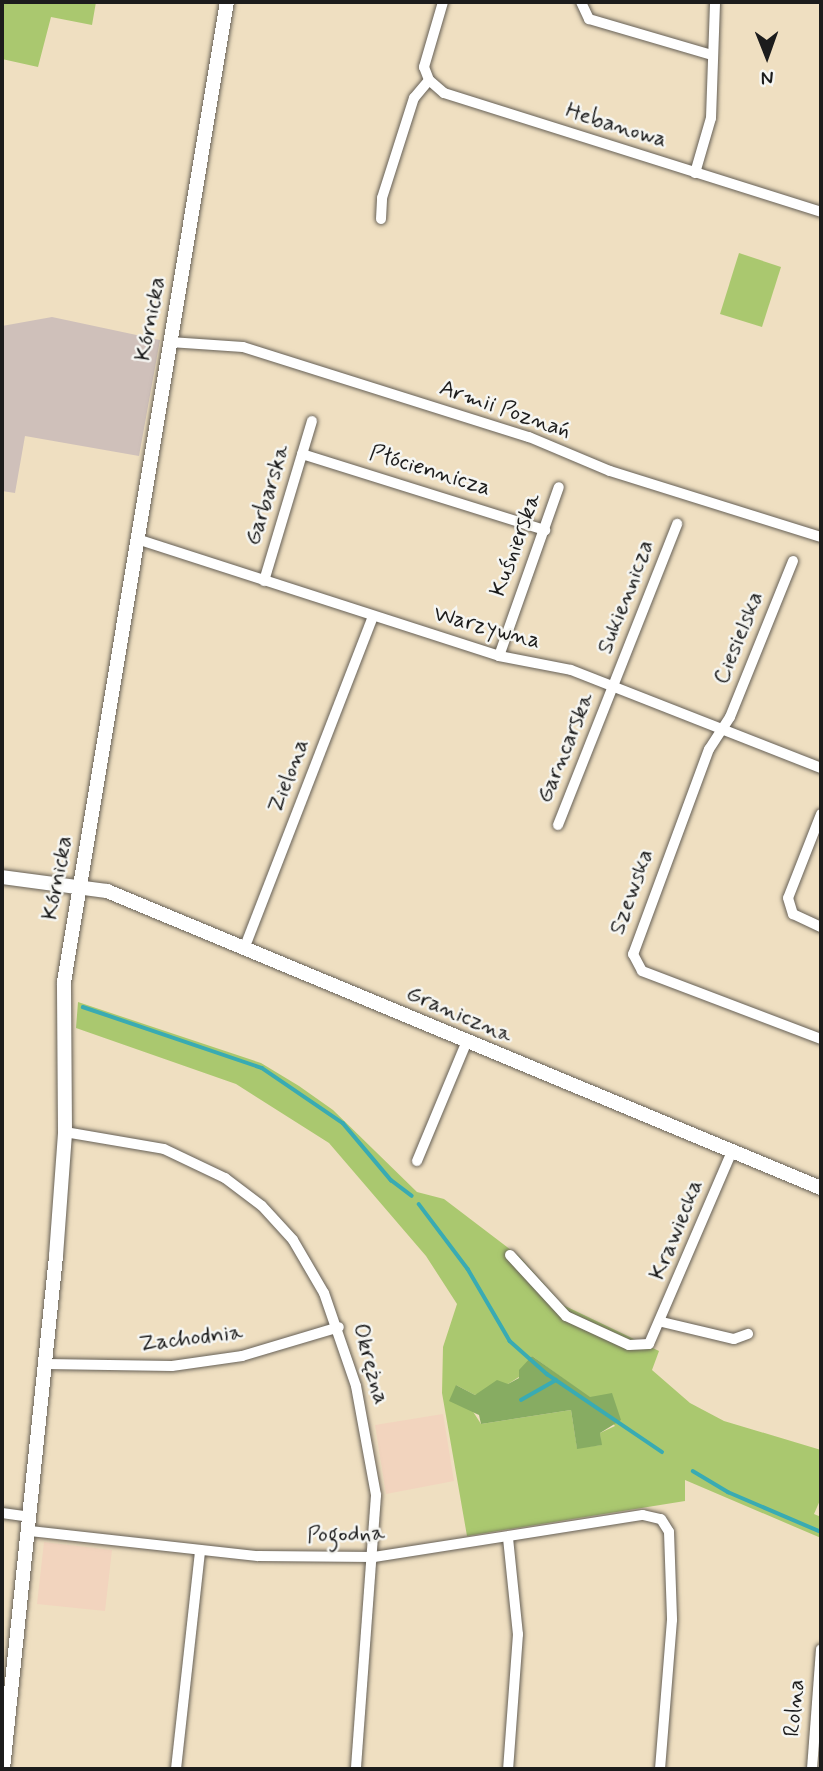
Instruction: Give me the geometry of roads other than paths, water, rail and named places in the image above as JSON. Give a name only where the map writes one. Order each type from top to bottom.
[{"type":"street","name":"Kórnicka","points":[[3,1769],[31,1524],[65,1132],[63,994],[227,2]]},
{"type":"street","points":[[381,219],[382,198],[414,98],[429,80],[425,54],[443,2]]},
{"type":"street","points":[[581,2],[589,19],[712,55]]},
{"type":"street","points":[[695,173],[712,118],[715,2]]},
{"type":"street","name":"Hebanowa","points":[[429,80],[456,98],[819,211]]},
{"type":"street","points":[[819,211],[821,199]]},
{"type":"street","name":"Armii Poznań","points":[[170,342],[243,347],[529,437],[610,471],[821,537]]},
{"type":"street","name":"Garbarska","points":[[264,581],[312,421]]},
{"type":"street","name":"Płóciennicza","points":[[302,454],[545,530]]},
{"type":"street","name":"Kuśnierska","points":[[499,656],[559,487]]},
{"type":"street","name":"Sukiennicza","points":[[614,686],[677,523]]},
{"type":"street","name":"Warzywna","points":[[137,539],[499,656],[571,670],[821,768]]},
{"type":"street","name":"Ciesielska","points":[[722,729],[793,561]]},
{"type":"street","name":"Zielona","points":[[244,949],[373,617]]},
{"type":"street","name":"Garncarska","points":[[558,825],[614,686]]},
{"type":"street","name":"Szewska","points":[[722,729],[709,749],[634,943],[635,961],[642,971],[821,1039]]},
{"type":"street","points":[[821,814],[788,898],[793,914],[821,927]]},
{"type":"street","name":"Graniczna","points":[[2,877],[107,891],[731,1154],[821,1188]]},
{"type":"street","points":[[417,1161],[466,1043]]},
{"type":"street","name":"Okrężna","points":[[65,1132],[164,1149],[206,1167],[246,1193],[304,1254],[339,1327],[367,1437],[376,1495],[374,1557],[356,1769]]},
{"type":"street","name":"Krawiecka","points":[[510,1255],[551,1304],[606,1335],[644,1346],[653,1340],[662,1322],[731,1154]]},
{"type":"street","points":[[662,1322],[734,1339],[748,1334]]},
{"type":"street","name":"Zachodnia","points":[[46,1364],[173,1366],[264,1350],[339,1327]]},
{"type":"street","name":"Pogodna","points":[[2,1513],[31,1524],[200,1550],[270,1557],[374,1557],[643,1515],[661,1519],[669,1532],[672,1620],[660,1769]]},
{"type":"street","points":[[508,1538],[518,1634],[508,1769]]},
{"type":"street","points":[[176,1769],[200,1550]]},
{"type":"street","name":"Rolna","points":[[811,1769],[821,1649]]},
{"type":"waterway","points":[[83,1007],[262,1068],[343,1123],[391,1180],[412,1196]]},
{"type":"waterway","points":[[419,1204],[468,1269],[510,1341],[547,1374],[662,1452]]},
{"type":"waterway","points":[[521,1400],[556,1380]]},
{"type":"waterway","points":[[693,1471],[728,1492],[819,1531]]}]
